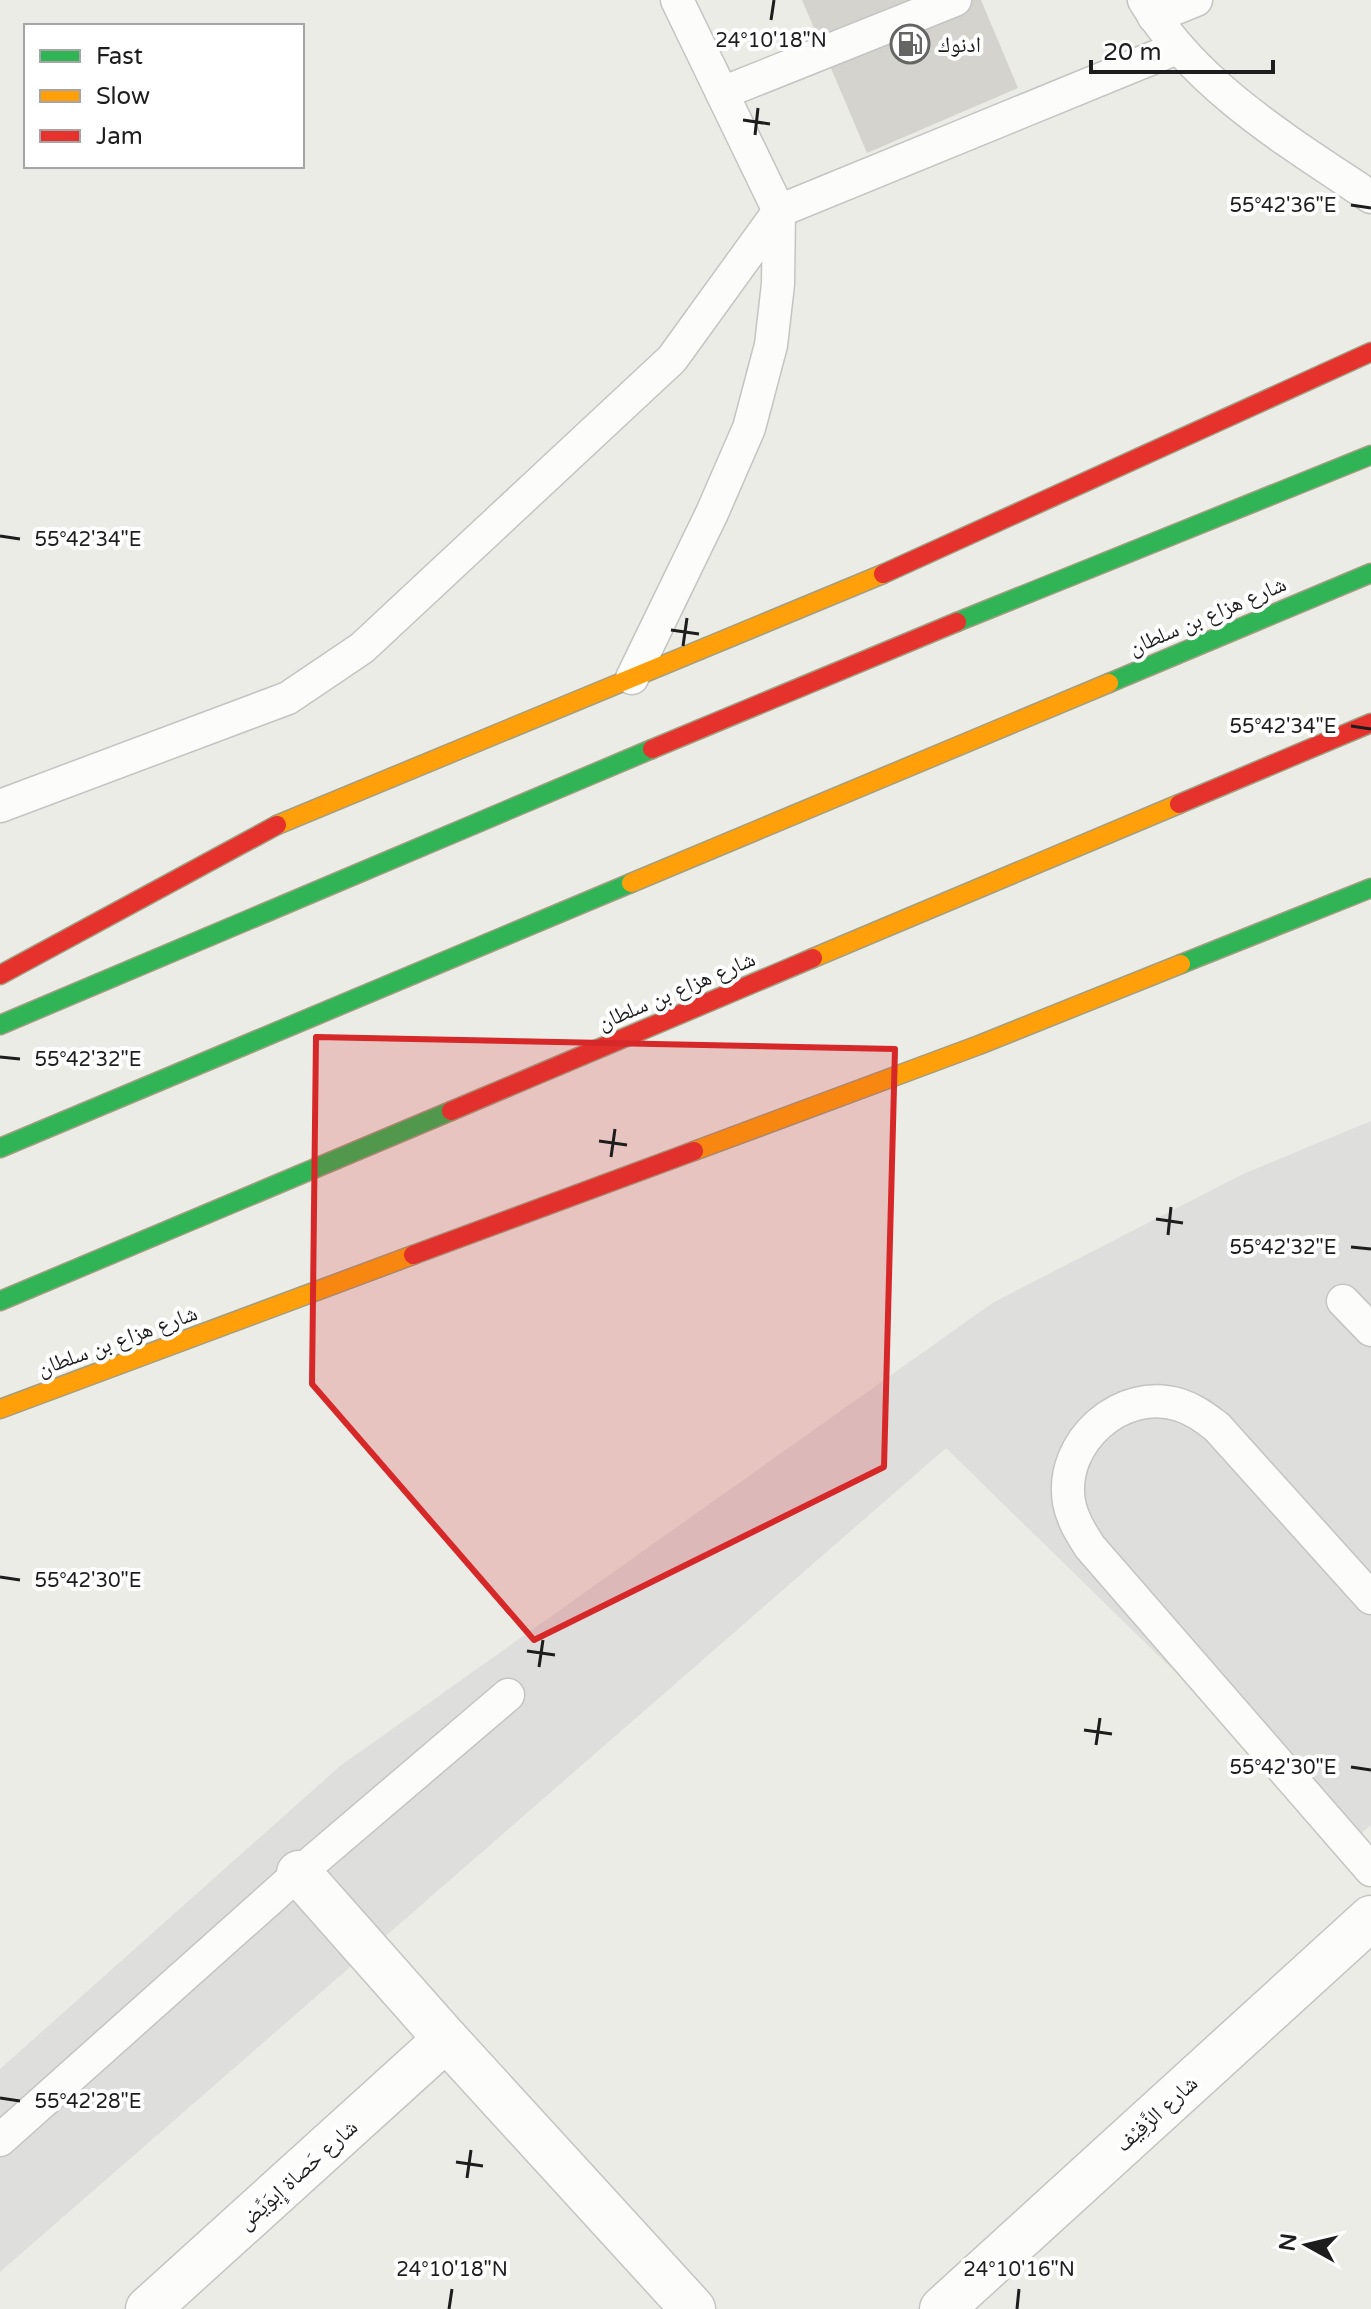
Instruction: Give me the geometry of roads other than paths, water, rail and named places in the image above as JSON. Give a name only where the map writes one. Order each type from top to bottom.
[{"type":"main road","points":[[0,975],[275,826],[880,575],[1371,352]]},
{"type":"main road","points":[[0,1025],[843,668],[1371,455]]},
{"type":"main road","name":"شارع هزاع بن سلطان","points":[[0,1148],[1371,573]]},
{"type":"main road","name":"شارع هزاع بن سلطان","points":[[0,1301],[1371,723]]},
{"type":"main road","name":"شارع هزاع بن سلطان","points":[[0,1409],[979,1045],[1371,888]]},
{"type":"street","points":[[299,1873],[693,2309]]},
{"type":"street","name":"شارع الزَّفِيْف","points":[[942,2309],[1371,1918]]},
{"type":"street","name":"شارع حَصاة إِبوَيِّض","points":[[148,2309],[446,2039]]},
{"type":"lane","points":[[632,678],[712,513],[749,428],[771,345],[778,284],[779,211],[677,0]]},
{"type":"lane","points":[[722,93],[955,0]]},
{"type":"lane","points":[[1196,0],[1149,9],[1177,48],[1242,105],[1371,197]]},
{"type":"lane","points":[[0,806],[288,698],[362,648],[672,359],[779,211],[1177,48]]},
{"type":"lane","points":[[1343,1301],[1371,1330]]},
{"type":"lane","points":[[1371,1598],[1217,1427],[1199,1412],[1178,1404],[1153,1401],[1130,1406],[1109,1415],[1091,1430],[1077,1452],[1069,1476],[1069,1501],[1077,1526],[1090,1547],[1371,1870]]},
{"type":"lane","points":[[0,2140],[299,1873],[508,1695]]},
{"type":"place","name":"ادنوك","points":[[910,44]]}]
